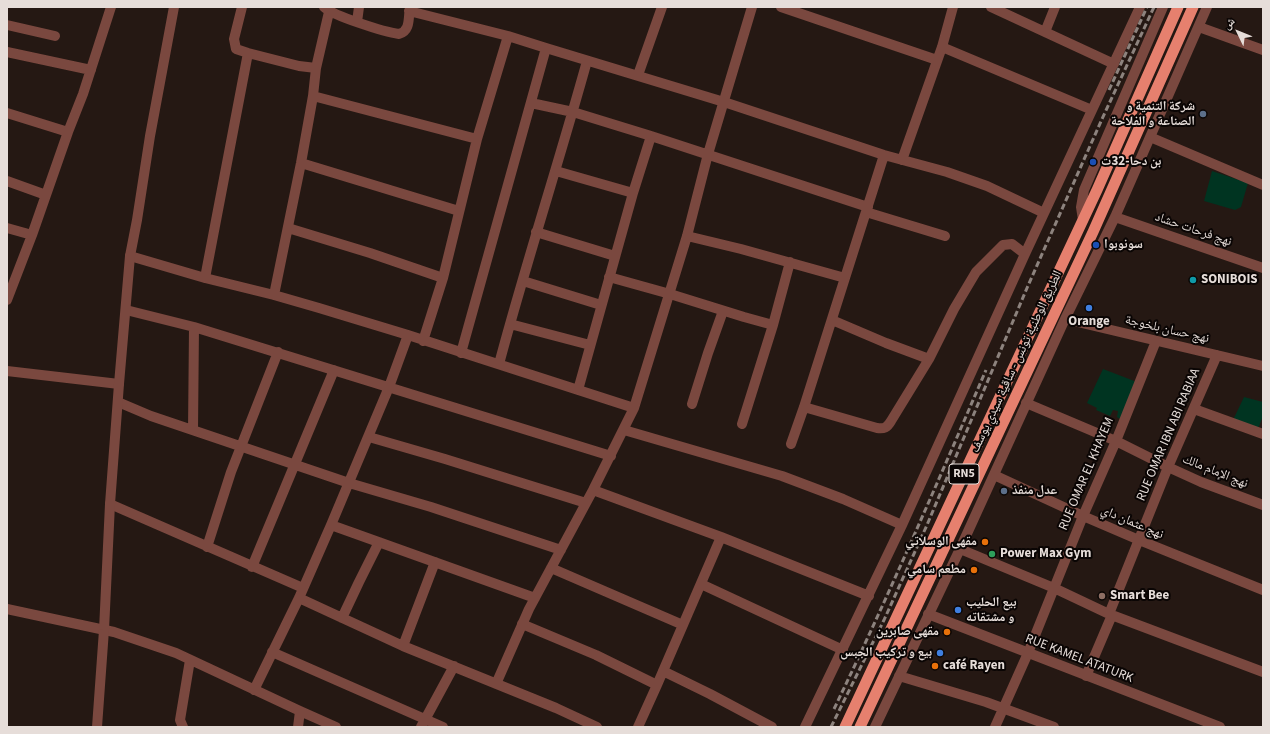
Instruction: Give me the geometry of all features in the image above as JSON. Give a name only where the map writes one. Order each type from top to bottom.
[{"type":"highway","name":"الطريق الوطنية تونس - ساقية سيدي يوسف","points":[[845,727],[1097,190],[1178,7]]},
{"type":"highway","name":"الطريق الوطنية تونس - ساقية سيدي يوسف","points":[[860,727],[1110,195],[1193,7]]},
{"type":"street","points":[[7,300],[83,94],[111,7]]},
{"type":"street","points":[[98,727],[110,504],[130,256],[174,7]]},
{"type":"street","points":[[242,7],[234,44],[236,48],[248,53],[299,66],[316,68]]},
{"type":"street","points":[[357,22],[359,7]]},
{"type":"street","points":[[638,75],[662,7]]},
{"type":"street","points":[[496,684],[535,598],[611,456],[634,408],[670,294],[687,236],[708,154],[752,7]]},
{"type":"street","points":[[781,7],[937,60]]},
{"type":"street","points":[[902,160],[942,47],[954,7]]},
{"type":"street","points":[[992,7],[1114,64]]},
{"type":"street","points":[[1045,32],[1055,7]]},
{"type":"street","points":[[805,727],[869,596],[1025,254],[1140,7]]},
{"type":"street","points":[[1083,220],[1082,207],[1084,190],[1163,7]]},
{"type":"street","points":[[875,727],[960,549],[1065,319],[1115,218],[1208,7]]},
{"type":"street","points":[[274,295],[301,163],[326,9],[357,22],[399,34],[404,33],[407,29],[410,9],[508,36],[724,102],[884,155],[947,172],[987,186],[1044,213]]},
{"type":"street","points":[[7,26],[55,36]]},
{"type":"street","points":[[1199,26],[1263,50]]},
{"type":"street","points":[[423,341],[443,278],[477,139],[508,36]]},
{"type":"street","points":[[942,47],[1092,110]]},
{"type":"street","points":[[462,353],[546,48]]},
{"type":"street","points":[[7,52],[90,70]]},
{"type":"street","points":[[205,278],[248,53]]},
{"type":"street","points":[[499,364],[536,232],[556,171],[587,61]]},
{"type":"street","points":[[313,96],[477,139]]},
{"type":"street","points":[[531,103],[573,112],[652,136],[945,236]]},
{"type":"street","points":[[7,113],[68,132]]},
{"type":"street","points":[[578,390],[633,193],[652,136]]},
{"type":"street","points":[[1150,137],[1263,185]]},
{"type":"street","points":[[791,444],[804,408],[884,155]]},
{"type":"street","points":[[301,163],[459,211]]},
{"type":"street","points":[[556,171],[633,193]]},
{"type":"street","points":[[7,181],[46,195]]},
{"type":"street","name":"نهج فرحات حشاد","points":[[1115,218],[1262,263]]},
{"type":"street","points":[[7,228],[32,235]]},
{"type":"street","points":[[288,228],[370,253],[443,278]]},
{"type":"street","points":[[536,232],[615,256]]},
{"type":"street","points":[[687,236],[790,262],[845,278]]},
{"type":"street","points":[[804,408],[883,429],[888,426],[929,359],[954,309],[976,272],[1003,245],[1008,243],[1012,244],[1025,254]]},
{"type":"street","points":[[130,256],[205,278],[274,295],[408,335],[634,408]]},
{"type":"street","points":[[742,424],[773,325],[790,262]]},
{"type":"street","points":[[609,277],[773,325]]},
{"type":"street","points":[[523,281],[601,305]]},
{"type":"street","points":[[126,310],[194,327],[278,352],[611,456]]},
{"type":"street","points":[[692,404],[723,311]]},
{"type":"street","name":"نهج حسان بلخوجة","points":[[1065,319],[1263,366]]},
{"type":"street","points":[[832,320],[929,359]]},
{"type":"street","points":[[510,324],[590,345]]},
{"type":"street","points":[[193,430],[194,327]]},
{"type":"street","points":[[254,690],[299,598],[331,525],[369,437],[408,335]]},
{"type":"street","name":"RUE OMAR EL KHAYEM","points":[[995,727],[1028,653],[1156,341]]},
{"type":"street","points":[[207,547],[240,446],[278,352]]},
{"type":"street","name":"RUE OMAR IBN ABI RABIAA","points":[[1086,676],[1111,614],[1138,540],[1168,467],[1217,356]]},
{"type":"street","points":[[252,567],[334,370]]},
{"type":"street","points":[[7,371],[119,384]]},
{"type":"street","points":[[118,402],[151,416],[295,465],[349,483],[431,507],[561,550]]},
{"type":"street","name":"نهج الإمام مالك","points":[[1026,403],[1116,441],[1201,482],[1263,505]]},
{"type":"street","points":[[1194,409],[1263,434]]},
{"type":"street","points":[[624,430],[782,476],[843,499],[902,525]]},
{"type":"street","points":[[369,437],[445,458],[586,503]]},
{"type":"street","name":"نهج عثمان داي","points":[[994,474],[1138,540],[1263,590]]},
{"type":"street","points":[[593,490],[721,537],[869,596]]},
{"type":"street","points":[[110,504],[303,588]]},
{"type":"street","points":[[331,525],[535,598]]},
{"type":"street","points":[[638,727],[721,537]]},
{"type":"street","points":[[342,618],[379,542]]},
{"type":"street","points":[[960,549],[1054,588],[1111,614],[1263,672]]},
{"type":"street","points":[[403,646],[435,562]]},
{"type":"street","points":[[551,568],[683,625]]},
{"type":"street","points":[[701,584],[842,650]]},
{"type":"street","points":[[299,598],[403,646],[556,708],[597,727]]},
{"type":"street","points":[[7,609],[104,630],[176,653],[336,727]]},
{"type":"street","name":"RUE KAMEL ATATURK","points":[[928,614],[1220,727]]},
{"type":"street","points":[[522,624],[596,656],[657,685]]},
{"type":"street","points":[[272,652],[423,723],[443,727]]},
{"type":"street","points":[[183,727],[180,720],[190,660]]},
{"type":"street","points":[[423,723],[454,666]]},
{"type":"street","points":[[663,671],[772,727]]},
{"type":"street","points":[[899,676],[986,702],[1054,727]]},
{"type":"street","points":[[298,727],[300,711]]},
{"type":"green space","points":[[1212,171],[1248,183],[1241,207],[1235,210],[1204,201]]},
{"type":"green space","points":[[1103,369],[1137,382],[1120,419],[1117,417],[1118,411],[1113,410],[1110,416],[1096,410],[1097,408],[1087,403]]},
{"type":"green space","points":[[1244,397],[1263,402],[1263,416],[1258,429],[1233,420]]},
{"type":"railway","points":[[1109,90],[1147,7]]},
{"type":"railway","points":[[831,727],[884,620],[927,525],[1027,288],[1102,119],[1154,7]]},
{"type":"railway","points":[[834,709],[893,583],[986,370]]},
{"type":"place","name":"شركة التنمية و الصناعة و الفلاحة","points":[[1203,114]]},
{"type":"place","name":"بن دحا-32ت","points":[[1093,162]]},
{"type":"place","name":"سونوبوا","points":[[1096,245]]},
{"type":"place","name":"SONIBOIS","points":[[1193,280]]},
{"type":"place","name":"Orange","points":[[1089,308]]},
{"type":"place","name":"عدل منفذ","points":[[1004,491]]},
{"type":"place","name":"مقهى الوسلاتي","points":[[985,542]]},
{"type":"place","name":"Power Max Gym","points":[[992,554]]},
{"type":"place","name":"مطعم سامي","points":[[974,570]]},
{"type":"place","name":"Smart Bee","points":[[1102,596]]},
{"type":"place","name":"بيع الحليب و مشتقاته","points":[[958,610]]},
{"type":"place","name":"مقهى صابرين","points":[[947,632]]},
{"type":"place","name":"بيع و تركيب الجبس","points":[[940,653]]},
{"type":"place","name":"café Rayen","points":[[935,666]]}]
